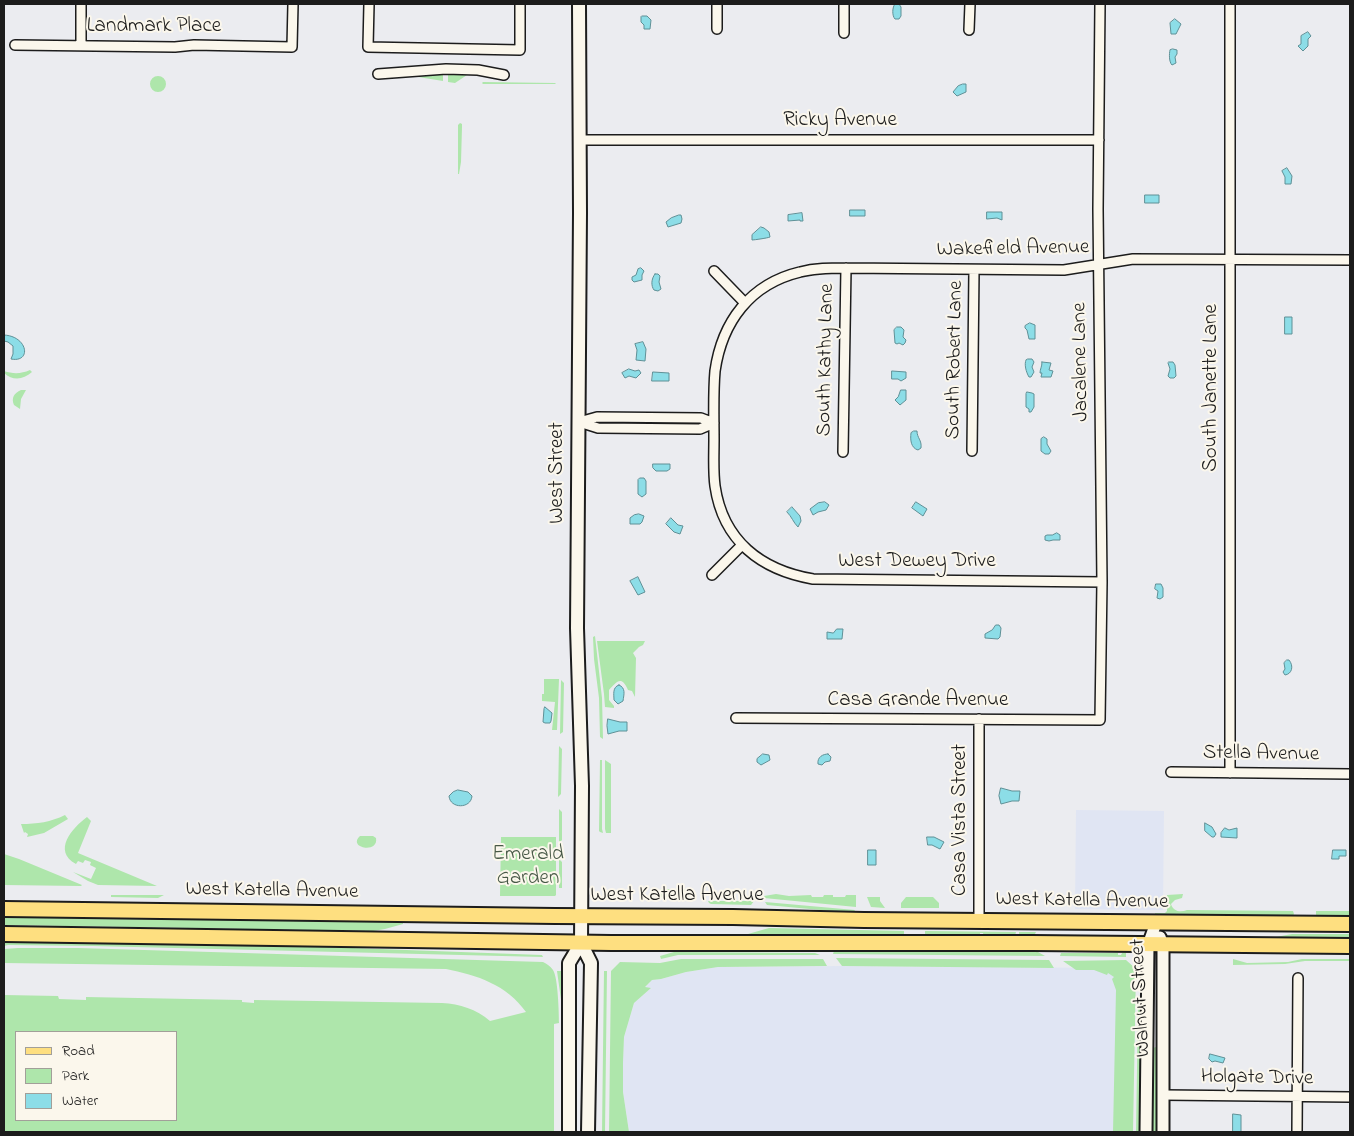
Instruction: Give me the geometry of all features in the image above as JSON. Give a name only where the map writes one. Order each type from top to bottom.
[{"type":"main road","name":"West Street","points":[[579,4],[577,628],[582,786],[581,942]]},
{"type":"main road","name":"West Katella Avenue","points":[[4,909],[1350,924]]},
{"type":"main road","name":"West Katella Avenue","points":[[4,934],[581,942],[1350,946]]},
{"type":"main road","points":[[569,1132],[569,963],[581,942]]},
{"type":"main road","points":[[581,942],[591,963],[588,1132]]},
{"type":"street","points":[[81,4],[81,46]]},
{"type":"street","name":"Landmark Place","points":[[15,45],[292,47],[293,4]]},
{"type":"street","points":[[369,4],[368,47],[520,50],[520,4]]},
{"type":"street","points":[[717,4],[717,29]]},
{"type":"street","points":[[844,4],[844,33]]},
{"type":"street","points":[[969,30],[970,4]]},
{"type":"street","name":"Jacalene Lane","points":[[1100,4],[1098,209],[1102,582],[1100,720]]},
{"type":"street","name":"South Janette Lane","points":[[1230,4],[1230,773]]},
{"type":"street","points":[[378,74],[446,69],[478,70],[504,75]]},
{"type":"street","name":"Ricky Avenue","points":[[580,140],[1099,140]]},
{"type":"street","name":"Wakefield Avenue","points":[[714,423],[714,384],[717,356],[721,342],[735,314],[766,286],[799,272],[846,268],[1064,270],[1132,259],[1350,260]]},
{"type":"street","name":"South Kathy Lane","points":[[843,452],[846,268]]},
{"type":"street","points":[[714,270],[745,303]]},
{"type":"street","name":"South Robert Lane","points":[[972,451],[974,270]]},
{"type":"street","points":[[579,422],[598,428],[700,429],[714,423]]},
{"type":"street","name":"West Dewey Drive","points":[[714,423],[714,484],[725,521],[732,534],[742,545],[754,556],[774,568],[792,575],[813,579],[1102,582]]},
{"type":"street","points":[[712,575],[742,545]]},
{"type":"street","name":"Casa Grande Avenue","points":[[736,718],[1100,720]]},
{"type":"street","name":"Casa Vista Street","points":[[979,921],[980,719]]},
{"type":"street","name":"Stella Avenue","points":[[1171,772],[1350,774]]},
{"type":"street","name":"Walnut Street","points":[[1146,1132],[1148,945],[1156,923]]},
{"type":"street","name":"Walnut Street","points":[[1156,923],[1163,945],[1163,1132]]},
{"type":"street","points":[[1297,1132],[1298,978]]},
{"type":"street","name":"Holgate Drive","points":[[1164,1095],[1350,1097]]},
{"type":"shaded area","points":[[1076,810],[1164,811],[1163,910],[1075,909]]},
{"type":"shaded area","points":[[718,967],[1112,968],[1126,980],[1119,1132],[629,1132],[623,1092],[624,1037],[634,1003],[651,988],[645,988],[652,980]]},
{"type":"green space","points":[[443,75],[443,81],[412,76]]},
{"type":"green space","points":[[448,75],[467,75],[455,83],[448,82]]},
{"type":"green space","points":[[158,76],[164,78],[166,84],[164,90],[158,92],[152,90],[150,84],[152,78]]},
{"type":"green space","points":[[483,82],[555,83],[556,84],[483,84]]},
{"type":"green space","points":[[462,124],[461,162],[458,174],[458,125]]},
{"type":"green space","points":[[30,370],[32,372],[29,375],[22,378],[14,378],[4,373],[4,371],[17,373]]},
{"type":"green space","points":[[21,390],[26,390],[21,399],[20,409],[14,405],[13,398]]},
{"type":"green space","points":[[595,636],[602,698],[603,739],[600,737],[599,698],[594,659],[593,637]]},
{"type":"green space","points":[[597,641],[645,641],[633,653],[636,658],[635,697],[623,682],[618,681],[609,690],[609,700],[614,708],[605,707]]},
{"type":"green space","points":[[544,679],[559,679],[557,730],[552,730],[555,702],[542,701]]},
{"type":"green space","points":[[561,680],[564,683],[563,732],[560,734]]},
{"type":"green space","points":[[559,746],[562,749],[561,794],[558,797]]},
{"type":"green space","points":[[600,760],[602,760],[603,833],[599,831]]},
{"type":"green space","points":[[605,760],[611,764],[611,833],[606,833],[605,829]]},
{"type":"green space","points":[[559,809],[562,812],[562,840],[559,843]]},
{"type":"green space","points":[[65,815],[68,819],[44,833],[27,837],[28,834],[24,833],[21,824],[44,822]]},
{"type":"green space","points":[[87,817],[91,821],[78,853],[157,886],[98,885],[73,872],[91,879],[96,868],[90,865],[91,862],[85,860],[83,863],[78,861],[76,864],[65,853],[65,846],[71,833]]},
{"type":"green space","points":[[360,836],[373,836],[376,838],[376,843],[369,848],[364,848],[357,844]]},
{"type":"green space","name":"Emerald Garden","points":[[501,837],[556,837],[555,896],[500,896]]},
{"type":"green space","points":[[4,854],[19,859],[82,885],[4,885]]},
{"type":"green space","points":[[559,859],[562,862],[562,888],[559,888]]},
{"type":"green space","points":[[660,889],[685,889],[684,897],[660,897]]},
{"type":"green space","points":[[776,894],[789,896],[811,895],[812,897],[856,895],[856,907],[764,898],[764,896]]},
{"type":"green space","points":[[1183,894],[1182,898],[1175,900],[1171,904],[1177,911],[1293,911],[1294,914],[1293,916],[1155,916],[1155,913],[1165,913],[1167,911],[1167,895]]},
{"type":"green space","points":[[111,895],[164,895],[158,898],[111,897]]},
{"type":"green space","points":[[867,897],[880,897],[880,901],[885,908],[871,907]]},
{"type":"green space","points":[[906,897],[933,897],[939,903],[939,908],[901,908],[901,903]]},
{"type":"green space","points":[[708,901],[754,901],[751,905],[711,904]]},
{"type":"green space","points":[[765,902],[855,910],[853,913],[767,905]]},
{"type":"green space","points":[[1316,911],[1350,911],[1350,916],[1316,916]]},
{"type":"green space","points":[[4,916],[373,921],[403,922],[403,924],[373,931],[4,925]]},
{"type":"green space","points":[[769,928],[904,931],[904,937],[748,936],[748,934]]},
{"type":"green space","points":[[925,931],[1016,932],[1015,936],[1019,936],[1019,932],[1036,932],[1035,934],[1022,937],[984,937],[983,933],[980,933],[980,937],[925,937]]},
{"type":"green space","points":[[1292,934],[1350,934],[1350,940],[1276,939],[1276,937]]},
{"type":"green space","points":[[4,942],[298,946],[542,955],[543,957],[93,946],[4,946]]},
{"type":"green space","points":[[18,948],[78,948],[543,962],[553,970],[557,987],[559,1023],[554,1024],[554,1132],[4,1132],[4,995],[58,996],[59,999],[86,1000],[86,997],[242,1000],[242,1002],[254,1003],[254,1000],[442,1003],[468,1008],[490,1021],[526,1012],[501,988],[469,974],[446,969],[4,963],[4,949]]},
{"type":"green space","points":[[834,951],[1038,952],[1045,956],[833,954]]},
{"type":"green space","points":[[674,952],[815,953],[820,955],[678,955],[661,959],[660,956]]},
{"type":"green space","points":[[1061,953],[1118,953],[1118,955],[1121,955],[1126,953],[1126,957],[1060,956]]},
{"type":"green space","points":[[836,958],[1049,960],[1054,968],[842,966]]},
{"type":"green space","points":[[681,959],[823,959],[827,966],[718,967],[652,980],[645,987],[651,988],[634,1003],[624,1037],[623,1092],[629,1132],[609,1132],[611,971],[620,962],[660,963]]},
{"type":"green space","points":[[1233,959],[1247,963],[1288,962],[1302,959],[1350,959],[1350,961],[1305,961],[1285,964],[1233,965]]},
{"type":"green space","points":[[1126,960],[1136,969],[1133,1132],[1113,1132],[1116,990],[1112,979],[1114,977],[1108,973],[1107,975],[1094,970],[1076,970],[1063,961]]},
{"type":"green space","points":[[557,971],[561,971],[566,1007],[566,1132],[563,1132],[562,1007]]},
{"type":"green space","points":[[604,971],[607,971],[605,1132],[602,1132]]},
{"type":"green space","points":[[1138,1004],[1143,1004],[1140,1132],[1136,1132]]},
{"type":"green space","points":[[1156,1047],[1158,1132],[1152,1132],[1153,1048]]},
{"type":"water","points":[[895,4],[899,4],[901,7],[899,19],[895,19],[893,16]]},
{"type":"water","points":[[642,16],[647,16],[651,20],[650,29],[644,29],[644,25],[641,22]]},
{"type":"water","points":[[1175,19],[1181,24],[1176,34],[1171,34],[1170,23]]},
{"type":"water","points":[[1308,32],[1311,36],[1308,39],[1308,46],[1303,51],[1298,46],[1301,44],[1301,36]]},
{"type":"water","points":[[1170,50],[1177,50],[1177,54],[1175,57],[1176,63],[1172,65],[1169,54]]},
{"type":"water","points":[[966,84],[966,92],[957,96],[953,92],[958,86]]},
{"type":"water","points":[[1287,168],[1292,176],[1291,184],[1285,184],[1285,177],[1282,171]]},
{"type":"water","points":[[1145,195],[1159,195],[1159,203],[1145,203]]},
{"type":"water","points":[[850,210],[865,210],[865,216],[850,216]]},
{"type":"water","points":[[987,212],[1002,212],[1002,220],[997,218],[987,219]]},
{"type":"water","points":[[802,213],[803,221],[788,221],[788,215]]},
{"type":"water","points":[[681,215],[682,219],[681,223],[668,227],[666,222]]},
{"type":"water","points":[[761,227],[769,232],[770,237],[752,240],[752,235]]},
{"type":"water","points":[[641,268],[644,271],[642,280],[634,282],[632,277]]},
{"type":"water","points":[[655,274],[660,276],[661,289],[658,291],[654,290],[652,284]]},
{"type":"water","points":[[1285,317],[1292,317],[1292,334],[1285,334]]},
{"type":"water","points":[[1030,323],[1035,325],[1035,339],[1029,339],[1025,328]]},
{"type":"water","points":[[897,327],[901,327],[904,330],[903,337],[906,340],[903,345],[895,343],[894,330]]},
{"type":"water","points":[[4,335],[12,336],[22,344],[24,353],[22,357],[11,359],[13,346],[4,341]]},
{"type":"water","points":[[643,342],[646,349],[645,361],[636,360],[637,350],[635,344]]},
{"type":"water","points":[[1028,359],[1032,359],[1034,362],[1032,367],[1034,372],[1031,377],[1027,373],[1025,362]]},
{"type":"water","points":[[1042,362],[1051,363],[1049,370],[1053,371],[1051,377],[1041,377]]},
{"type":"water","points":[[1169,362],[1173,362],[1175,365],[1176,376],[1174,378],[1168,376]]},
{"type":"water","points":[[629,369],[639,370],[641,373],[636,378],[629,376],[625,378],[622,373]]},
{"type":"water","points":[[892,371],[906,372],[906,378],[901,381],[892,379]]},
{"type":"water","points":[[653,372],[669,373],[669,381],[652,381]]},
{"type":"water","points":[[901,390],[906,390],[906,400],[900,405],[895,400]]},
{"type":"water","points":[[1027,392],[1034,394],[1034,407],[1031,412],[1026,407]]},
{"type":"water","points":[[917,431],[921,443],[921,448],[918,450],[912,446],[911,433]]},
{"type":"water","points":[[1044,437],[1047,439],[1047,444],[1051,451],[1049,454],[1041,451],[1041,439]]},
{"type":"water","points":[[653,464],[670,464],[670,469],[667,471],[656,471],[653,468]]},
{"type":"water","points":[[644,478],[646,481],[646,494],[642,497],[638,494],[638,480]]},
{"type":"water","points":[[825,502],[829,505],[826,510],[813,515],[810,509],[818,503]]},
{"type":"water","points":[[916,502],[927,509],[923,516],[912,508]]},
{"type":"water","points":[[792,507],[800,516],[801,521],[798,527],[787,512]]},
{"type":"water","points":[[639,514],[644,516],[642,522],[640,524],[630,524],[630,518]]},
{"type":"water","points":[[671,518],[678,525],[683,526],[680,534],[674,532],[666,524]]},
{"type":"water","points":[[1057,533],[1060,535],[1060,540],[1045,540],[1045,536]]},
{"type":"water","points":[[638,577],[645,592],[638,595],[630,581]]},
{"type":"water","points":[[1156,584],[1161,584],[1163,588],[1163,597],[1160,599],[1157,598]]},
{"type":"water","points":[[996,625],[999,625],[1001,628],[1000,637],[998,639],[985,638],[985,634]]},
{"type":"water","points":[[837,629],[843,629],[842,639],[827,639],[827,632],[833,633]]},
{"type":"water","points":[[1287,660],[1291,662],[1292,669],[1285,675],[1283,672],[1285,669],[1284,663]]},
{"type":"water","points":[[619,685],[623,688],[624,694],[623,701],[618,704],[614,700],[614,689]]},
{"type":"water","points":[[545,707],[552,713],[550,723],[543,722]]},
{"type":"water","points":[[608,719],[627,722],[627,731],[608,734]]},
{"type":"water","points":[[763,754],[769,755],[770,760],[761,765],[757,762],[757,759]]},
{"type":"water","points":[[828,754],[831,757],[830,761],[822,765],[818,764],[818,759],[821,756]]},
{"type":"water","points":[[1001,788],[1020,791],[1019,801],[1001,804],[999,796]]},
{"type":"water","points":[[458,790],[468,792],[472,796],[471,800],[465,805],[456,805],[450,800],[449,796]]},
{"type":"water","points":[[1205,823],[1212,827],[1216,834],[1214,837],[1205,831]]},
{"type":"water","points":[[1225,828],[1229,830],[1237,828],[1237,838],[1221,837],[1221,833]]},
{"type":"water","points":[[927,837],[934,837],[944,842],[940,849],[928,845]]},
{"type":"water","points":[[868,850],[876,850],[876,865],[868,865]]},
{"type":"water","points":[[1333,850],[1346,850],[1346,856],[1332,859]]},
{"type":"water","points":[[1210,1054],[1225,1058],[1223,1063],[1212,1062],[1209,1059]]},
{"type":"water","points":[[1233,1114],[1241,1115],[1241,1132],[1233,1132]]}]
